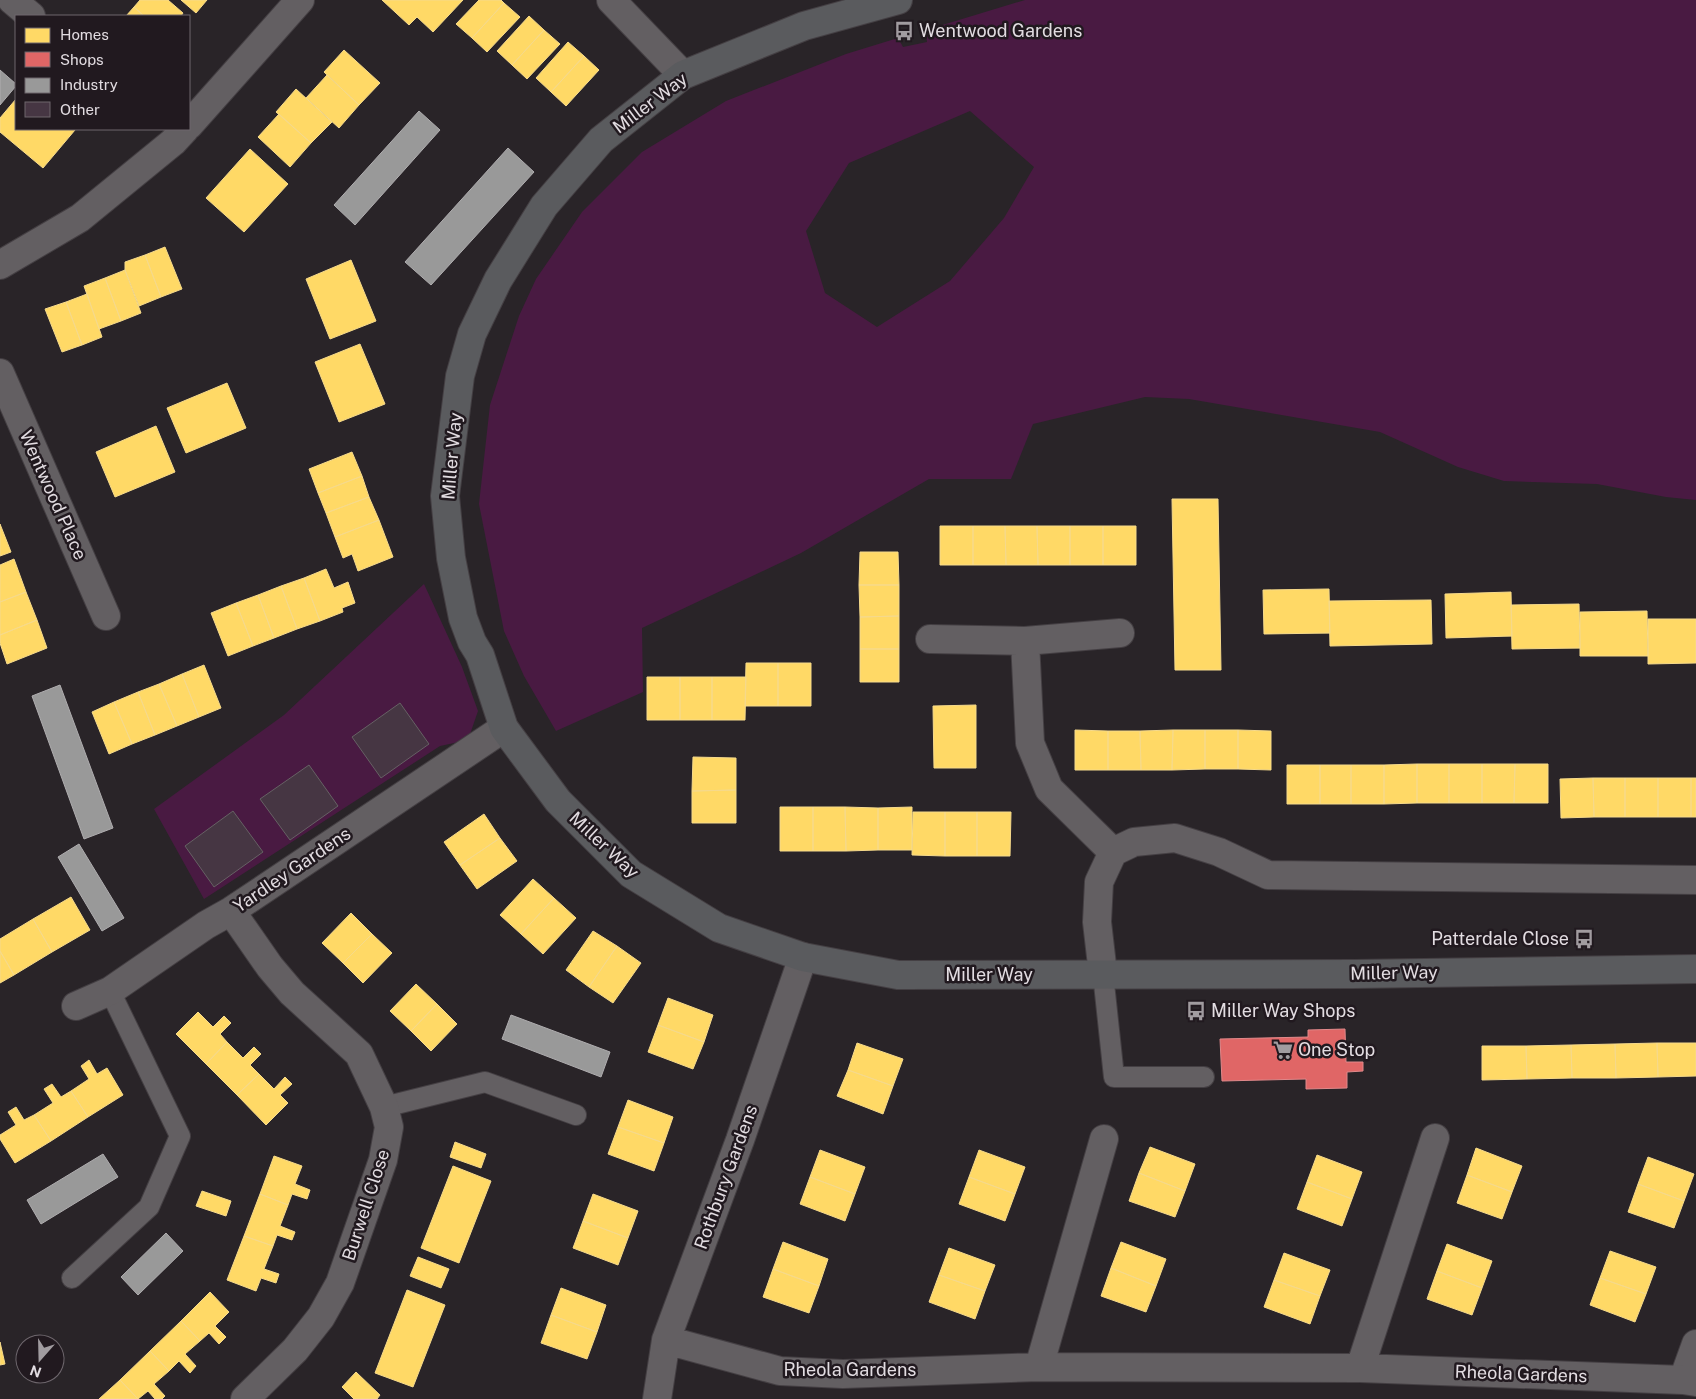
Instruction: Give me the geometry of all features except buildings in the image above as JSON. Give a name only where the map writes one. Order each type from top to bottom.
[{"type":"street","points":[[12,0],[29,15]]},
{"type":"street","points":[[190,116],[300,0]]},
{"type":"street","points":[[611,0],[683,74]]},
{"type":"street","name":"Miller Way","points":[[898,0],[804,26],[683,74],[601,140],[544,206],[498,280],[472,334],[460,376],[446,496],[451,558],[463,618],[472,642],[480,655],[504,728],[558,801],[631,874],[719,928],[803,957],[898,975],[1354,974],[1696,969]]},
{"type":"street","points":[[0,265],[80,218],[176,131]]},
{"type":"street","name":"Wentwood Place","points":[[0,373],[106,616]]},
{"type":"street","points":[[930,639],[1025,641],[1120,633]]},
{"type":"street","points":[[1025,641],[1030,743],[1049,789],[1114,852]]},
{"type":"street","name":"Yardley Gardens","points":[[76,1006],[110,991],[206,924],[230,911],[504,728]]},
{"type":"street","points":[[1103,974],[1098,922],[1099,882],[1114,852],[1134,842],[1175,838],[1219,852],[1268,875],[1696,880]]},
{"type":"street","name":"Burwell Close","points":[[230,911],[270,967],[292,993],[359,1054],[384,1107],[389,1127],[383,1160],[340,1283],[321,1317],[295,1350],[245,1399]]},
{"type":"street","name":"Rothbury Gardens","points":[[657,1399],[666,1340],[740,1140],[803,957]]},
{"type":"street","points":[[1360,1368],[1435,1138]]},
{"type":"street","points":[[1039,1367],[1104,1139]]},
{"type":"street","name":"Rheola Gardens","points":[[666,1340],[780,1371],[843,1374],[1039,1367],[1360,1368],[1689,1380],[1696,1344]]},
{"type":"lane","points":[[1103,974],[1114,1078],[1204,1077]]},
{"type":"lane","points":[[72,1278],[149,1207],[180,1136],[110,991]]},
{"type":"lane","points":[[384,1107],[485,1082],[576,1115]]},
{"type":"shaded area","points":[[1025,0],[1696,0],[1696,500],[1666,497],[1597,484],[1504,481],[1458,467],[1380,432],[1189,399],[1145,397],[1033,424],[1011,479],[929,479],[801,553],[642,628],[643,692],[556,731],[524,676],[504,631],[479,504],[490,405],[519,316],[536,279],[582,212],[642,152],[726,101],[846,54],[898,38],[903,47],[927,42],[926,30]],"holes":[[[970,111],[1034,167],[1004,218],[950,281],[877,327],[825,293],[806,231],[849,163]]]},
{"type":"shaded area","points":[[424,584],[462,667],[478,711],[468,740],[440,746],[204,899],[154,809],[284,715]]},
{"type":"place","name":"Wentwood Gardens","points":[[904,31]]},
{"type":"place","name":"Patterdale Close","points":[[1584,939]]},
{"type":"place","name":"Miller Way Shops","points":[[1196,1011]]},
{"type":"place","name":"One Stop","points":[[1283,1050]]}]
